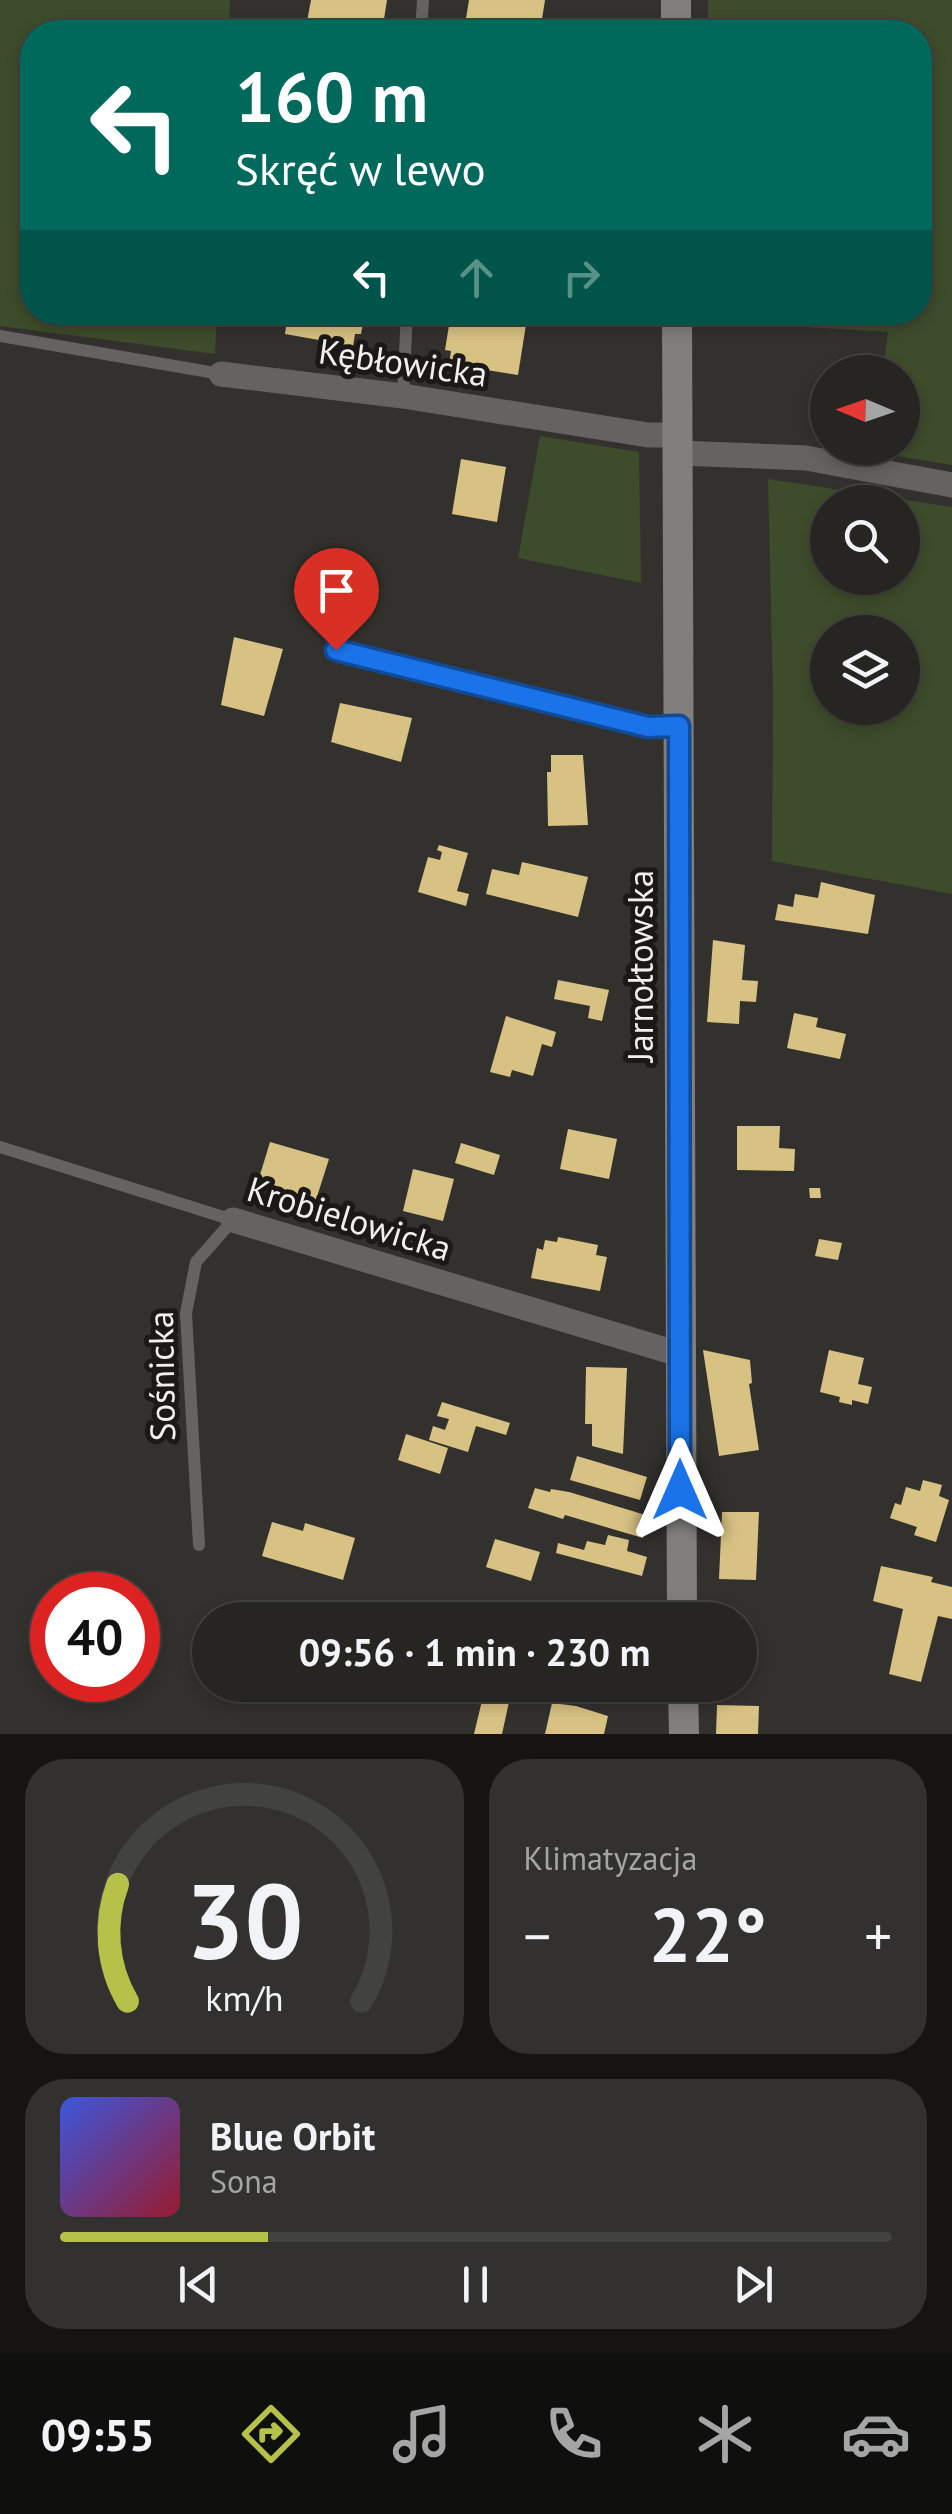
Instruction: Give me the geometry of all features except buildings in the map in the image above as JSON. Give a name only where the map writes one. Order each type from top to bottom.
[{"type":"street","name":"Jarnołtowska","points":[[677,325],[682,1602]]},
{"type":"street","name":"Kębłowicka","points":[[221,374],[403,396],[678,444],[806,458],[952,485]]},
{"type":"street","name":"Krobielowicka","points":[[233,1220],[680,1354]]},
{"type":"street","points":[[683,1702],[684,1734]]},
{"type":"lane","points":[[403,396],[406,325]]},
{"type":"lane","name":"Kębłowicka","points":[[0,336],[221,374]]},
{"type":"lane","points":[[336,650],[648,727],[679,726]]},
{"type":"lane","name":"Krobielowicka","points":[[0,1147],[233,1220]]},
{"type":"lane","name":"Sośnicka","points":[[199,1545],[186,1313],[196,1262],[233,1220]]},
{"type":"green space","points":[[0,0],[230,0],[229,20],[20,20],[20,325],[216,325],[215,354],[0,326]]},
{"type":"green space","points":[[708,0],[952,0],[952,465],[920,460],[920,355],[885,355],[888,332],[774,325],[932,325],[932,20],[708,20]]},
{"type":"green space","points":[[540,436],[639,452],[641,583],[518,558]]},
{"type":"green space","points":[[768,479],[810,485],[810,595],[920,595],[920,502],[952,507],[952,894],[772,861]]},
{"type":"route","points":[[336,650],[648,727],[679,726],[680,1490]]}]
